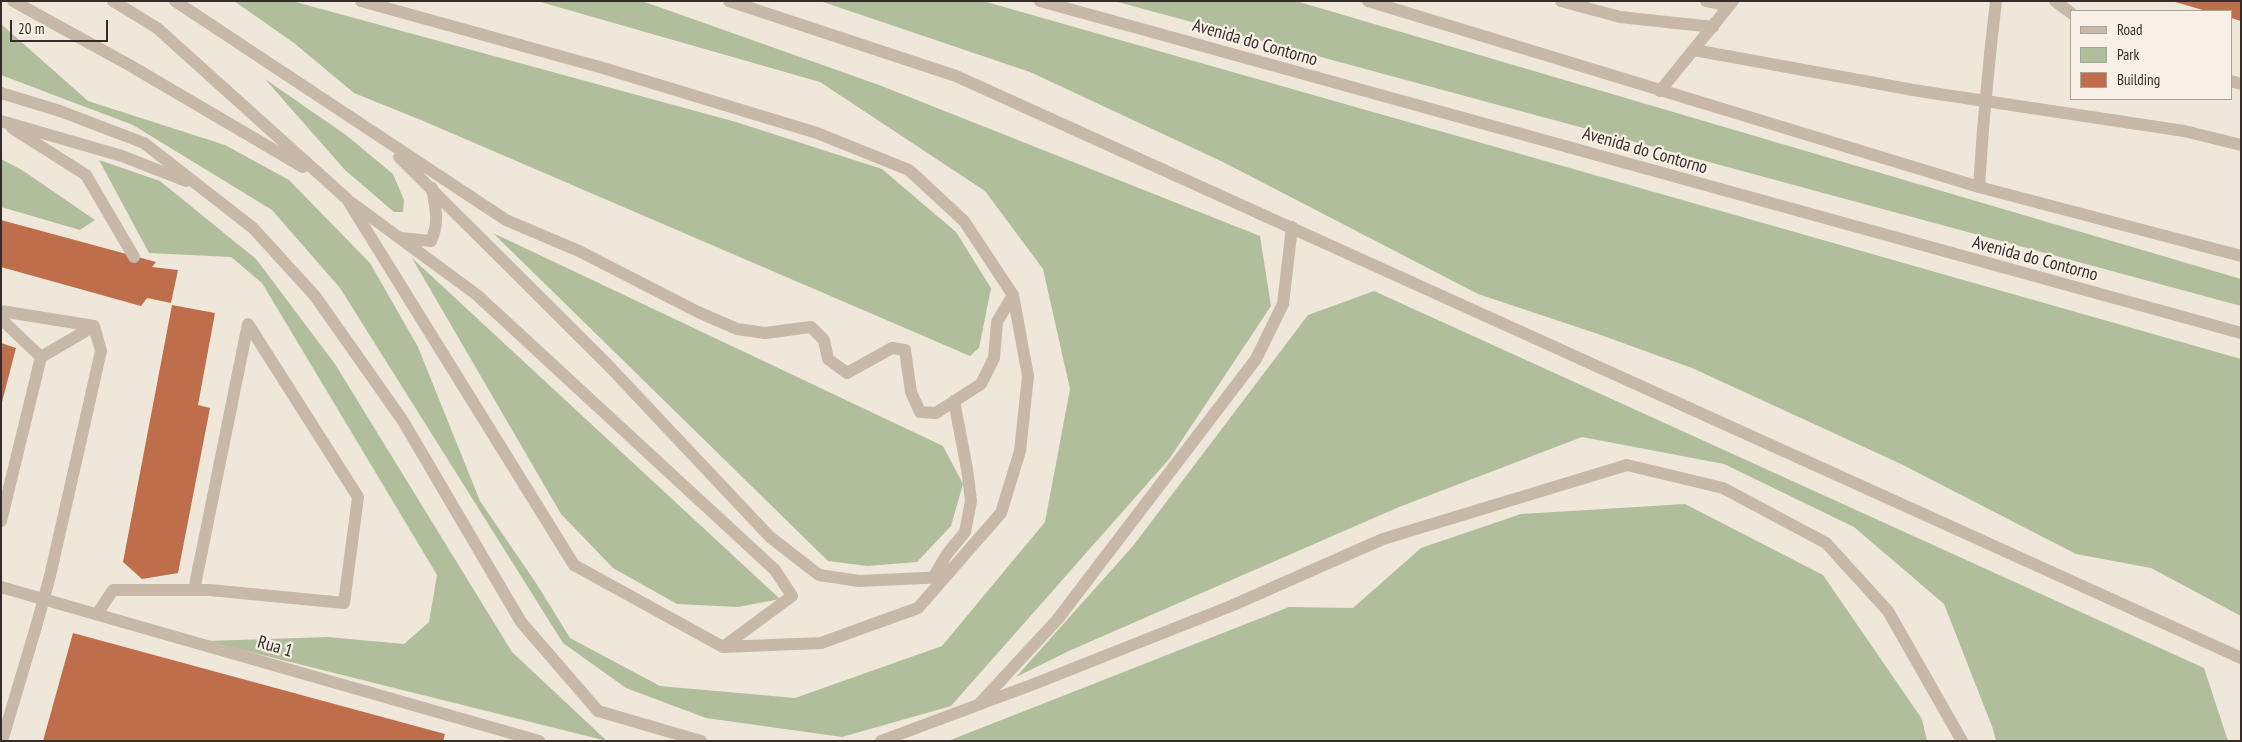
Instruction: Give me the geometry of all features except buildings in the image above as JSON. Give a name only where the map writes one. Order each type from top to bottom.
[{"type":"street","points":[[12,1],[131,66],[328,182]]},
{"type":"street","points":[[113,1],[156,28],[347,199],[477,295],[775,570],[792,596],[723,648]]},
{"type":"street","points":[[175,1],[506,220],[579,251],[698,312],[738,329],[765,333],[811,326],[824,340],[828,359],[847,373],[892,348],[905,350],[911,392],[920,412],[936,413],[981,384],[994,358],[998,322],[1013,295]]},
{"type":"street","points":[[347,199],[574,565],[723,648],[821,644],[918,608],[939,577],[1001,513],[1020,451],[1028,376],[1013,295],[964,221],[909,170],[817,133],[603,68],[361,1]]},
{"type":"street","points":[[729,1],[956,76],[2241,658]]},
{"type":"street","name":"Avenida do Contorno","points":[[1040,1],[2241,332]]},
{"type":"street","points":[[1368,1],[1979,187],[2241,256]]},
{"type":"street","points":[[1561,1],[1620,17],[1713,26]]},
{"type":"street","points":[[1706,1],[1731,4]]},
{"type":"street","points":[[1979,187],[1996,1]]},
{"type":"street","points":[[2056,1],[2070,12]]},
{"type":"street","points":[[1660,91],[1731,4]]},
{"type":"street","points":[[1694,50],[1919,91],[2184,131],[2241,145]]},
{"type":"street","points":[[1,93],[60,111],[144,143],[253,228],[315,296],[403,421],[521,622],[598,711],[701,741]]},
{"type":"street","points":[[1,121],[122,156],[200,187]]},
{"type":"street","points":[[1,121],[86,175],[134,257]]},
{"type":"street","points":[[380,137],[607,364],[770,537],[819,575],[859,581],[939,577]]},
{"type":"street","points":[[399,237],[431,241],[436,230],[437,216],[432,188]]},
{"type":"street","points":[[978,705],[1057,620],[1256,359],[1283,304],[1292,227]]},
{"type":"street","points":[[1,311],[94,326]]},
{"type":"street","points":[[1,320],[40,357]]},
{"type":"street","points":[[97,614],[113,590],[194,590],[344,603],[358,497],[248,324],[194,590]]},
{"type":"street","points":[[1,521],[40,357],[94,326]]},
{"type":"street","points":[[2,741],[50,576],[101,351],[94,326]]},
{"type":"street","points":[[939,577],[947,554],[965,532],[971,501],[954,401]]},
{"type":"street","points":[[881,741],[1231,606],[1383,539],[1627,465],[1722,488],[1826,543],[1888,611],[1962,741]]},
{"type":"street","name":"Rua 1","points":[[1,587],[526,739],[539,741]]},
{"type":"green space","points":[[234,1],[292,1],[736,122],[882,169],[956,232],[991,288],[979,348],[970,356],[354,93],[294,43]]},
{"type":"green space","points":[[537,1],[642,1],[879,85],[1260,236],[1271,306],[1170,458],[951,706],[842,737],[706,718],[626,688],[563,643],[340,288],[272,210],[133,125],[1,75],[1,24],[88,101],[225,145],[289,180],[370,263],[418,347],[480,501],[538,586],[570,638],[660,686],[795,698],[942,646],[1045,522],[1070,389],[1043,269],[985,191],[820,82]]},
{"type":"green space","points":[[820,1],[983,1],[2241,359],[2241,616],[2151,568],[2076,554],[1901,464],[1692,368],[1478,294],[1223,162],[1030,72]]},
{"type":"green space","points":[[1114,1],[1296,1],[2241,279],[2241,306]]},
{"type":"green space","points":[[265,79],[346,135],[393,174],[404,200],[403,212],[394,212],[345,170]]},
{"type":"green space","points":[[1,159],[22,170],[95,220],[80,230],[1,207]]},
{"type":"green space","points":[[99,160],[160,181],[256,259],[335,364],[512,652],[607,741],[206,641],[328,637],[404,644],[429,622],[437,575],[262,283],[231,257],[149,253]]},
{"type":"green space","points":[[493,233],[943,446],[963,484],[951,526],[917,562],[867,566],[828,561]]},
{"type":"green space","points":[[412,258],[780,599],[738,607],[677,604],[613,568],[561,514]]},
{"type":"green space","points":[[1374,291],[2204,668],[2228,741],[1996,741],[1944,604],[1854,527],[1724,464],[1582,437],[1399,507],[1071,650],[1016,677],[1133,546],[1308,315]]},
{"type":"green space","points":[[1685,504],[1823,575],[1922,719],[1927,741],[948,741],[1289,607],[1353,608],[1421,548],[1521,514]]}]
